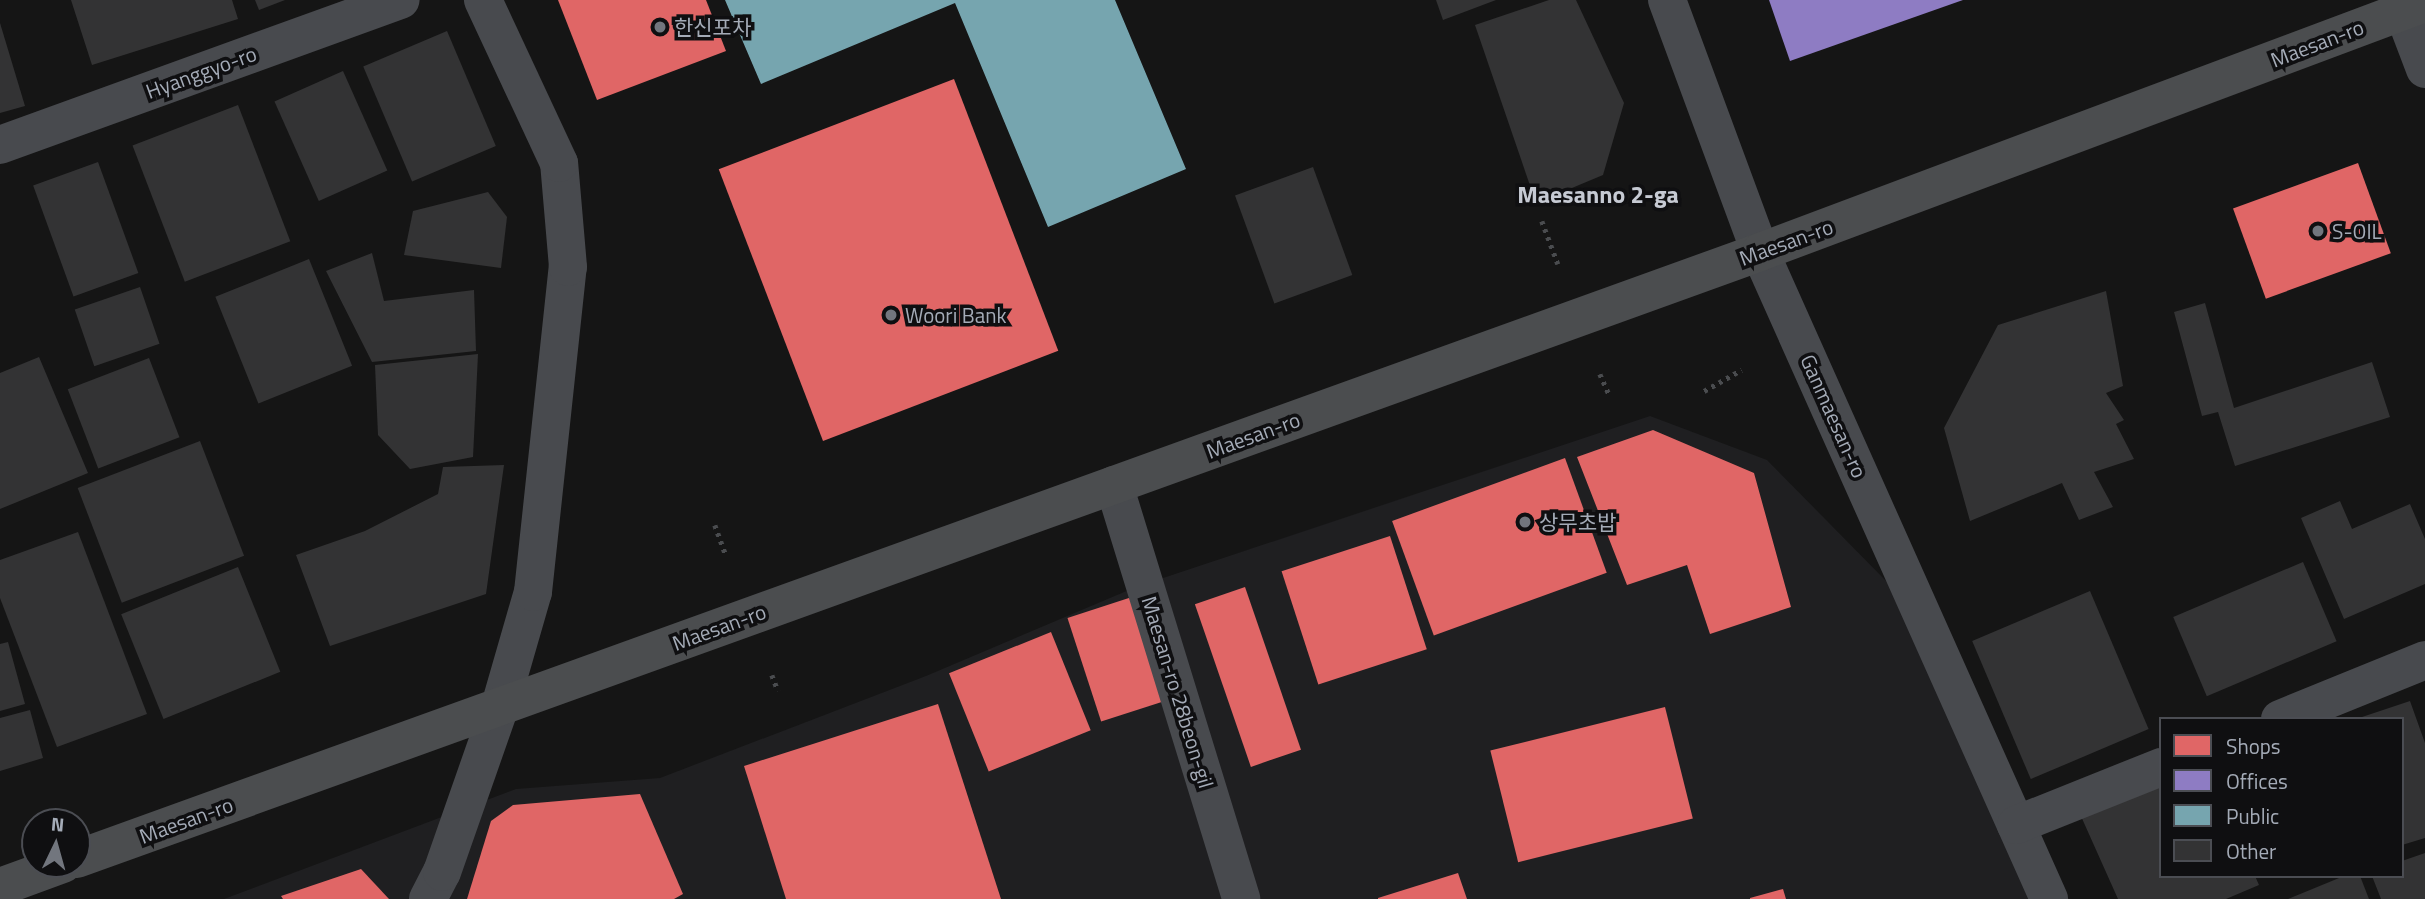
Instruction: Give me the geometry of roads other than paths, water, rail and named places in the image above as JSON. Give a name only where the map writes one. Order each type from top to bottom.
[{"type":"main road","name":"Maesan-ro","points":[[91,854],[1760,252],[2414,7]]},
{"type":"main road","points":[[0,887],[25,878]]},
{"type":"street","name":"Hyanggyo-ro","points":[[0,145],[401,0]]},
{"type":"street","points":[[439,890],[500,706],[533,592],[568,267],[559,163],[483,0]]},
{"type":"street","name":"Ganmaesan-ro","points":[[1667,0],[1760,252],[2049,899]]},
{"type":"street","points":[[2414,7],[2425,69]]},
{"type":"street","name":"Maesan-ro 28beon-gil","points":[[1114,485],[1241,899]]},
{"type":"street","points":[[2285,717],[2425,660]]},
{"type":"street","points":[[2016,825],[2159,768]]},
{"type":"place","name":"한신포차","points":[[660,27]]},
{"type":"place","name":"S-OIL","points":[[2318,231]]},
{"type":"place","name":"Woori Bank","points":[[891,315]]},
{"type":"place","name":"상무초밥","points":[[1525,522]]},
{"type":"district","name":"Maesanno 2-ga","points":[[1598,195]]}]
